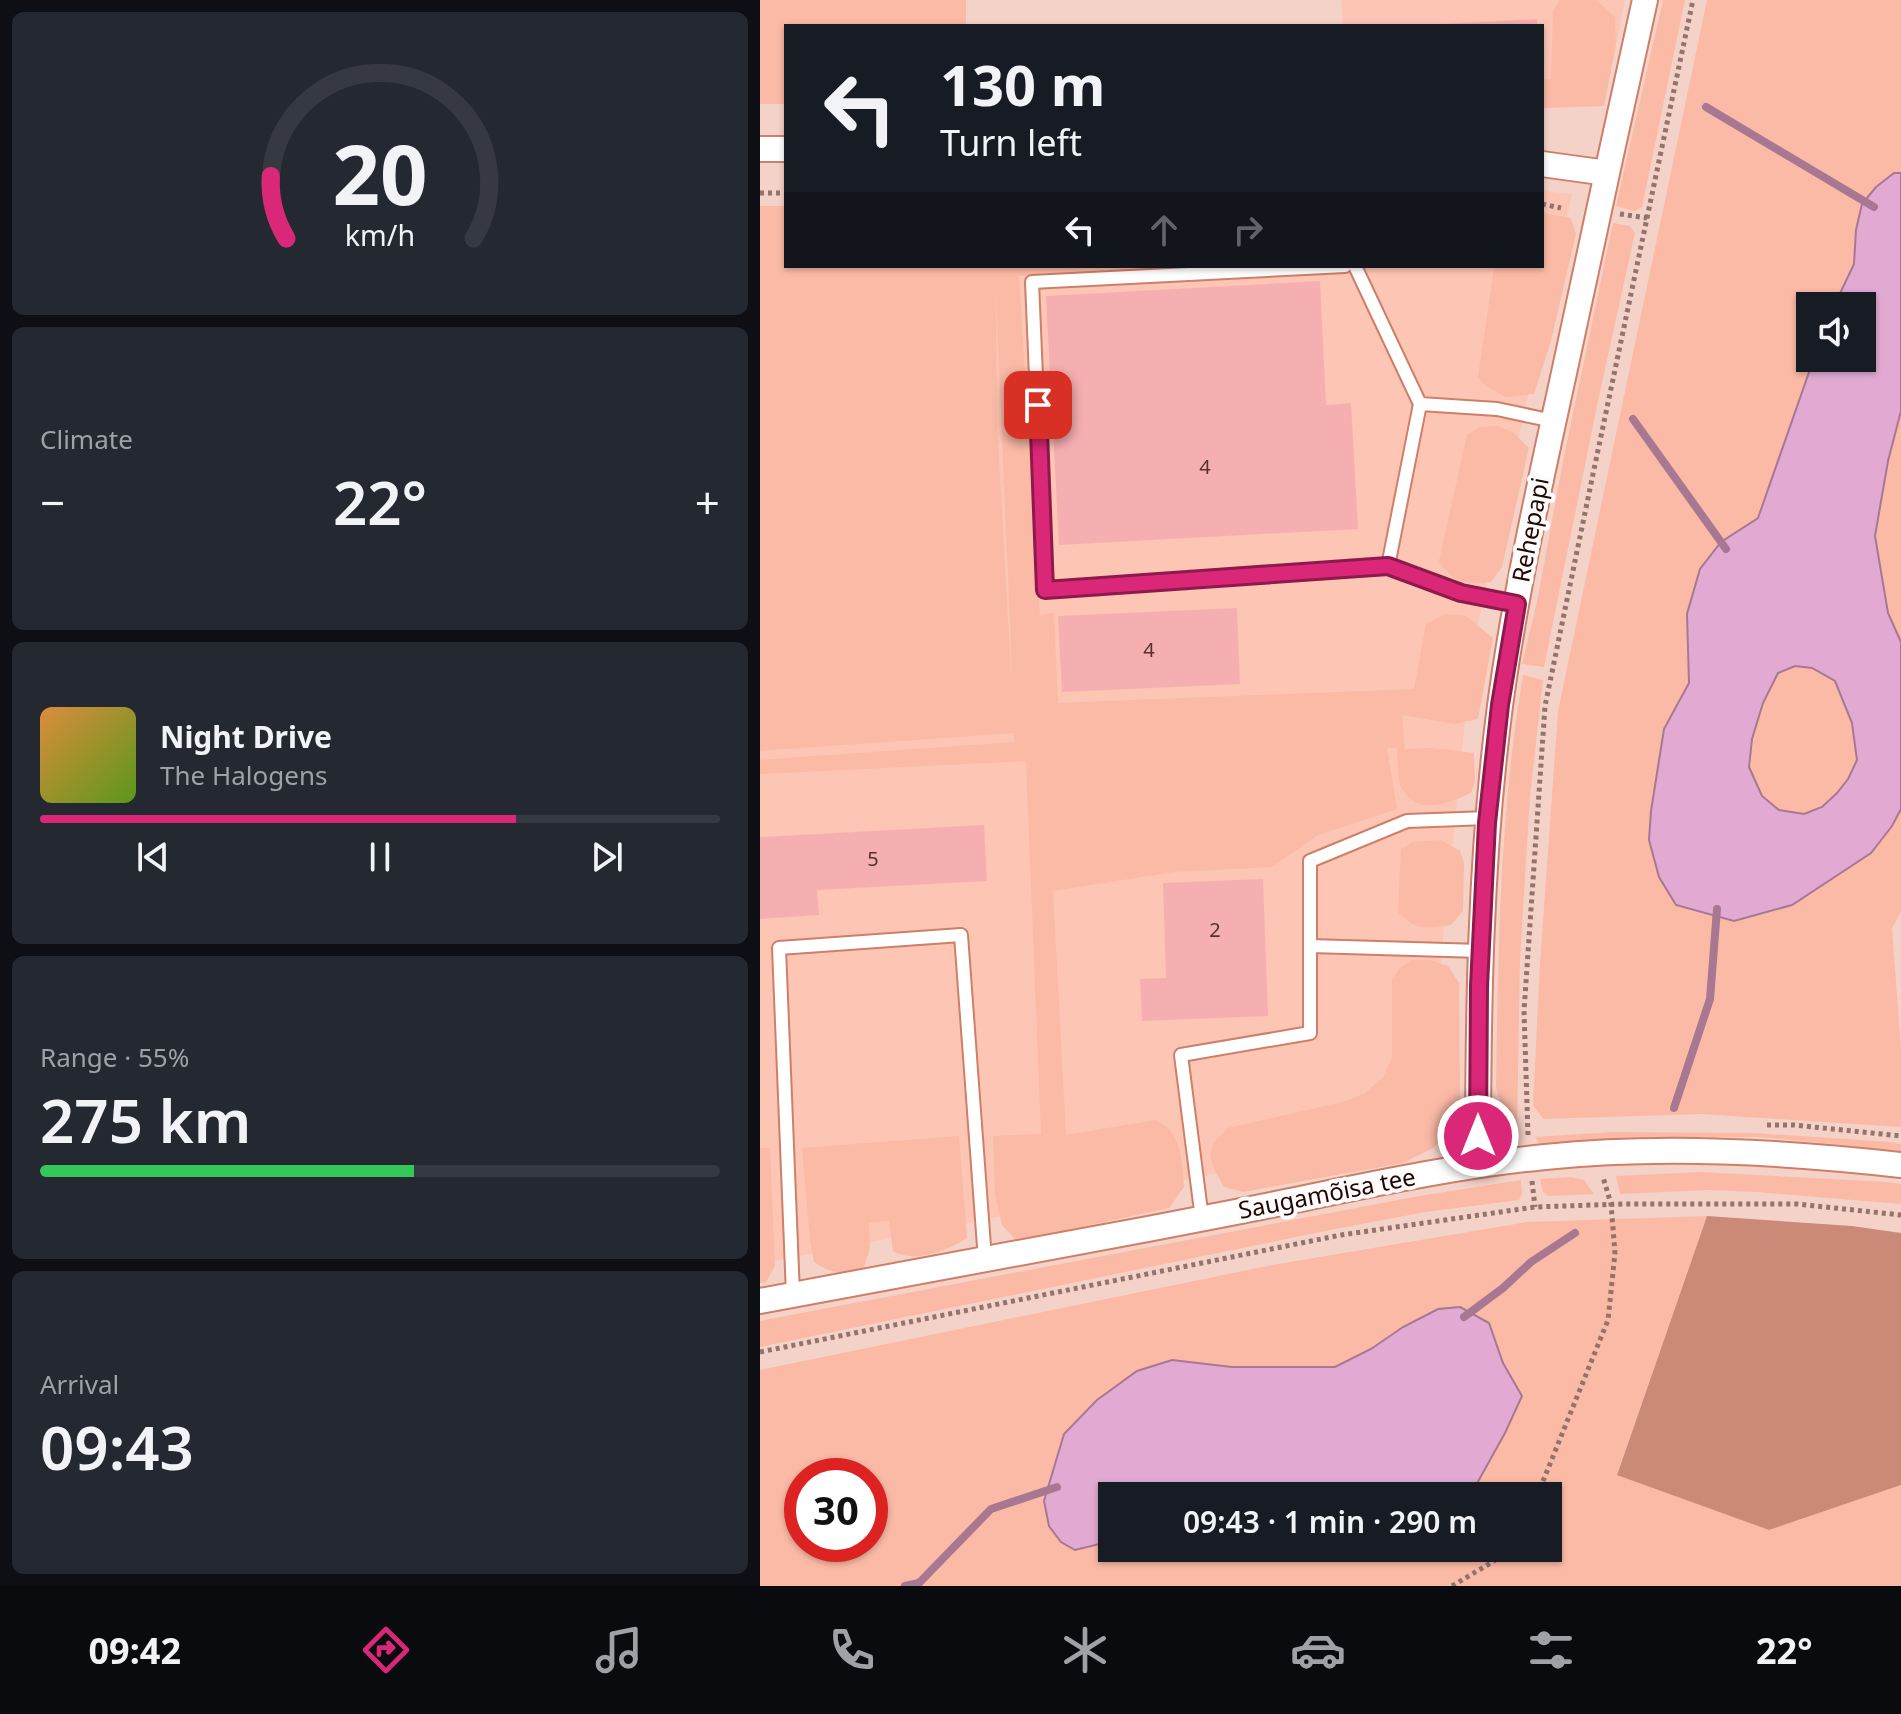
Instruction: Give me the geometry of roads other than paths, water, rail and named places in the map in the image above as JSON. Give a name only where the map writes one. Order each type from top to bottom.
[{"type":"street","name":"Rehepapi","points":[[1478,1165],[1481,951],[1488,818],[1500,705],[1553,421],[1645,0]]},
{"type":"street","points":[[760,149],[784,149]]},
{"type":"street","points":[[1544,164],[1607,173]]},
{"type":"street","name":"Saugamõisa tee","points":[[760,1301],[1478,1165],[1546,1157],[1662,1151],[1776,1153],[1901,1165]]},
{"type":"lane","points":[[1306,268],[1032,282],[1045,590],[1388,566],[1461,593],[1517,604]]},
{"type":"lane","points":[[1356,268],[1420,404],[1388,566]]},
{"type":"lane","points":[[1420,404],[1497,409],[1553,421]]},
{"type":"lane","points":[[1202,1219],[1181,1055],[1310,1033],[1310,861],[1407,821],[1488,818]]},
{"type":"lane","points":[[793,1295],[779,948],[961,935],[985,1260]]},
{"type":"lane","points":[[1310,946],[1481,951]]},
{"type":"waterway","points":[[1706,107],[1874,207]]},
{"type":"waterway","points":[[1633,419],[1726,549]]},
{"type":"waterway","points":[[1674,1108],[1710,999],[1717,909]]},
{"type":"waterway","points":[[1464,1317],[1531,1262],[1575,1233]]},
{"type":"waterway","points":[[905,1586],[919,1583],[991,1509],[1057,1487]]}]
